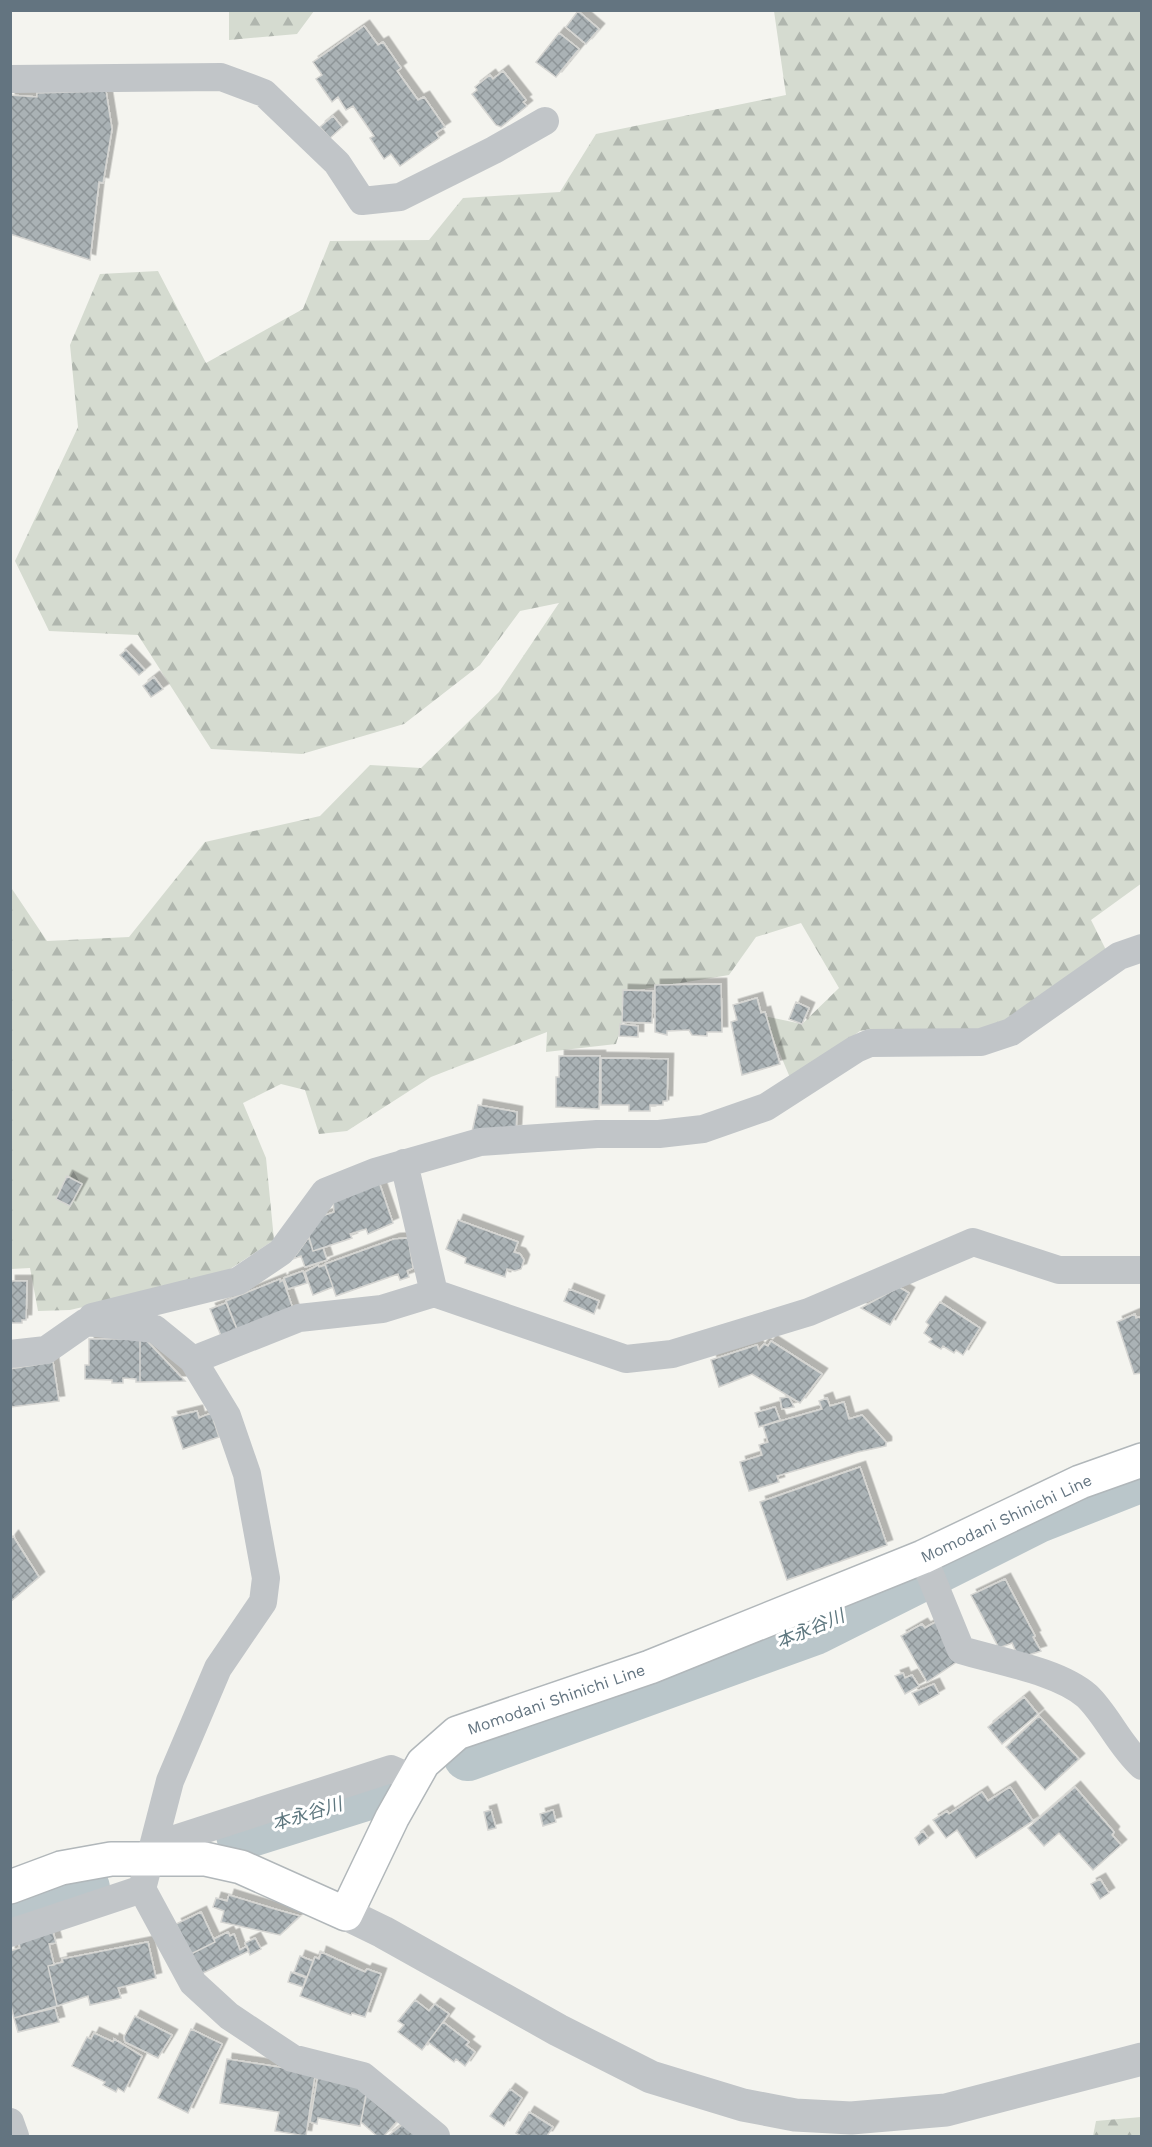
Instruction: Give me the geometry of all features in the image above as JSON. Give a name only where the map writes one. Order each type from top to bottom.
[{"type":"main road","name":"Momodani Shinichi Line","points":[[346,1914],[392,1818],[423,1763],[457,1733],[650,1666],[923,1557],[1080,1482],[1142,1460]]},
{"type":"main road","points":[[10,1887],[61,1868],[152,1852],[205,1859],[241,1867],[346,1914]]},
{"type":"street","points":[[10,79],[221,77],[264,93],[337,163],[362,201],[400,197],[494,150],[544,121]]},
{"type":"street","points":[[10,1354],[45,1350],[95,1314],[238,1281],[281,1252],[325,1192],[405,1163],[480,1142],[597,1134],[659,1134],[703,1129],[766,1107],[856,1049],[870,1043],[981,1042],[1011,1032],[1119,956],[1142,948]]},
{"type":"street","points":[[405,1163],[434,1293]]},
{"type":"street","points":[[193,1360],[299,1318],[382,1309],[434,1293],[626,1359],[672,1354],[809,1312],[974,1242],[1059,1270],[1142,1270]]},
{"type":"street","points":[[86,1322],[155,1329],[193,1360],[227,1416],[248,1474],[266,1578],[263,1602],[218,1668],[170,1781],[142,1889],[193,1983],[229,2016],[292,2058],[363,2076],[436,2136]]},
{"type":"street","points":[[923,1557],[961,1650],[1056,1678],[1087,1696],[1128,1753],[1142,1766]]},
{"type":"street","points":[[152,1852],[391,1769],[414,1779]]},
{"type":"street","points":[[10,1933],[142,1889]]},
{"type":"street","points":[[346,1914],[383,1932],[558,2030],[651,2077],[743,2105],[795,2115],[851,2118],[946,2110],[1142,2060]]},
{"type":"street","points":[[10,2122],[15,2136]]},
{"type":"green space","points":[[229,10],[314,11],[297,34],[229,40]]},
{"type":"green space","points":[[774,11],[1141,11],[1142,883],[1091,920],[1107,952],[982,1038],[871,1029],[860,1031],[791,1080],[764,1016],[802,1024],[839,988],[801,923],[756,937],[729,975],[632,991],[616,1044],[546,1052],[547,1032],[431,1077],[347,1131],[319,1134],[305,1090],[281,1084],[243,1103],[266,1158],[274,1240],[221,1275],[70,1310],[38,1311],[30,1268],[11,1269],[10,886],[47,941],[129,937],[205,842],[320,816],[370,765],[421,768],[499,692],[559,603],[520,611],[480,665],[404,724],[302,754],[211,749],[138,635],[49,631],[15,561],[78,427],[70,345],[100,274],[158,271],[206,363],[303,309],[330,241],[429,240],[463,198],[560,192],[596,134],[786,95]]},
{"type":"green space","points":[[1141,2117],[1141,2136],[1093,2136],[1096,2121]]},
{"type":"building","points":[[578,11],[599,29],[586,44],[566,27]]},
{"type":"building","points":[[364,26],[378,45],[383,42],[401,68],[397,71],[418,100],[424,97],[445,127],[436,133],[439,138],[400,166],[391,154],[384,159],[370,138],[374,136],[353,106],[346,110],[338,97],[332,102],[316,79],[322,75],[313,62]]},
{"type":"building","points":[[559,33],[579,49],[556,77],[536,62]]},
{"type":"building","points":[[503,71],[526,100],[523,102],[527,106],[501,127],[496,125],[472,94],[477,90],[475,87],[490,75],[493,79]]},
{"type":"building","points":[[106,91],[112,129],[103,183],[99,182],[90,260],[10,234],[10,95],[37,97],[37,93]]},
{"type":"building","points":[[333,116],[342,127],[330,138],[320,127]]},
{"type":"building","points":[[126,650],[145,670],[139,675],[120,655]]},
{"type":"building","points":[[154,677],[163,689],[151,697],[143,686]]},
{"type":"building","points":[[721,984],[722,1032],[707,1032],[707,1036],[692,1035],[689,1030],[667,1031],[667,1035],[655,1032],[655,985]]},
{"type":"building","points":[[623,990],[653,991],[652,1023],[622,1022]]},
{"type":"building","points":[[757,998],[761,1013],[765,1012],[780,1064],[742,1075],[731,1022],[737,1020],[733,1005]]},
{"type":"building","points":[[796,1002],[809,1008],[802,1024],[789,1019]]},
{"type":"building","points":[[620,1024],[638,1026],[638,1037],[619,1036]]},
{"type":"building","points":[[559,1056],[600,1056],[599,1109],[556,1107]]},
{"type":"building","points":[[601,1058],[668,1059],[667,1101],[663,1101],[663,1105],[650,1105],[650,1111],[629,1111],[629,1105],[601,1105]]},
{"type":"building","points":[[478,1105],[517,1112],[516,1130],[472,1132]]},
{"type":"building","points":[[67,1176],[82,1184],[70,1206],[56,1199]]},
{"type":"building","points":[[379,1182],[393,1223],[368,1234],[366,1229],[350,1234],[352,1238],[313,1251],[306,1230],[314,1219],[334,1212],[333,1198]]},
{"type":"building","points":[[458,1220],[518,1242],[514,1252],[520,1254],[524,1260],[521,1269],[515,1271],[507,1269],[505,1277],[465,1263],[466,1258],[446,1249]]},
{"type":"building","points":[[309,1237],[313,1251],[323,1248],[327,1260],[305,1267],[301,1256],[293,1259]]},
{"type":"building","points":[[408,1238],[413,1268],[407,1271],[409,1277],[400,1280],[398,1274],[336,1296],[325,1264],[394,1239]]},
{"type":"building","points":[[318,1265],[319,1267],[325,1265],[333,1287],[313,1295],[305,1272]]},
{"type":"building","points":[[303,1271],[307,1283],[288,1289],[284,1278]]},
{"type":"building","points":[[280,1279],[280,1282],[283,1280],[294,1312],[239,1334],[226,1301]]},
{"type":"building","points":[[10,1281],[27,1281],[26,1320],[22,1320],[22,1323],[10,1323]]},
{"type":"building","points":[[899,1287],[909,1293],[890,1325],[861,1308]]},
{"type":"building","points":[[569,1289],[599,1301],[594,1314],[564,1301]]},
{"type":"building","points":[[940,1302],[980,1328],[963,1355],[956,1350],[954,1353],[943,1346],[941,1349],[929,1342],[932,1339],[924,1333],[929,1325],[926,1322]]},
{"type":"building","points":[[226,1303],[238,1332],[222,1338],[210,1309]]},
{"type":"building","points":[[1135,1314],[1136,1318],[1140,1317],[1142,1322],[1142,1373],[1134,1374],[1117,1322]]},
{"type":"building","points":[[140,1337],[140,1382],[136,1382],[136,1379],[123,1378],[123,1383],[112,1383],[112,1380],[85,1379],[85,1365],[89,1365],[89,1339],[135,1339]]},
{"type":"building","points":[[140,1337],[144,1338],[185,1381],[140,1382]]},
{"type":"building","points":[[771,1341],[822,1374],[800,1403],[752,1374],[719,1387],[711,1360],[757,1345],[759,1350],[764,1344],[768,1346]]},
{"type":"building","points":[[53,1362],[59,1401],[11,1407],[10,1369]]},
{"type":"building","points":[[789,1397],[794,1407],[782,1409],[780,1398]]},
{"type":"building","points":[[827,1398],[830,1406],[844,1402],[849,1419],[862,1415],[886,1442],[886,1446],[777,1476],[779,1482],[749,1491],[740,1462],[762,1455],[759,1445],[768,1442],[763,1426],[822,1409],[819,1401]]},
{"type":"building","points":[[775,1407],[780,1420],[759,1427],[755,1413]]},
{"type":"building","points":[[197,1411],[199,1418],[211,1413],[219,1437],[183,1449],[172,1417]]},
{"type":"building","points":[[860,1467],[887,1545],[787,1580],[760,1502]]},
{"type":"building","points":[[13,1536],[39,1577],[10,1602],[10,1540]]},
{"type":"building","points":[[1005,1579],[1041,1651],[1019,1658],[1012,1643],[999,1648],[971,1595]]},
{"type":"building","points":[[939,1620],[961,1659],[927,1682],[901,1636],[922,1624],[925,1628]]},
{"type":"building","points":[[903,1673],[905,1678],[912,1675],[919,1686],[905,1694],[895,1676]]},
{"type":"building","points":[[934,1684],[939,1694],[919,1705],[912,1693]]},
{"type":"building","points":[[1024,1697],[1038,1714],[1002,1744],[988,1727]]},
{"type":"building","points":[[1039,1716],[1079,1759],[1045,1790],[1006,1747]]},
{"type":"building","points":[[1010,1787],[1033,1821],[976,1858],[957,1830],[946,1838],[933,1820],[947,1811],[949,1814],[982,1792],[988,1801]]},
{"type":"building","points":[[1075,1787],[1114,1832],[1112,1835],[1121,1845],[1093,1870],[1059,1833],[1044,1846],[1028,1828]]},
{"type":"building","points":[[491,1810],[496,1828],[488,1830],[484,1812]]},
{"type":"building","points":[[553,1810],[556,1822],[543,1826],[540,1814]]},
{"type":"building","points":[[923,1831],[928,1838],[919,1845],[915,1838]]},
{"type":"building","points":[[1100,1879],[1109,1893],[1100,1899],[1091,1884]]},
{"type":"building","points":[[229,1895],[300,1916],[280,1935],[221,1922],[224,1911],[213,1907],[216,1898],[227,1901]]},
{"type":"building","points":[[201,1912],[215,1942],[191,1954],[176,1924]]},
{"type":"building","points":[[53,1932],[56,1943],[49,1944],[54,1965],[48,1966],[57,2006],[14,2018],[10,2002],[10,1951],[20,1948],[18,1940]]},
{"type":"building","points":[[228,1932],[230,1936],[234,1934],[240,1950],[247,1946],[249,1951],[199,1975],[189,1955],[215,1942],[214,1939]]},
{"type":"building","points":[[255,1938],[261,1949],[250,1955],[245,1943]]},
{"type":"building","points":[[148,1942],[156,1978],[118,1988],[121,1998],[90,2005],[88,1996],[57,2006],[48,1966],[63,1962],[62,1959]]},
{"type":"building","points":[[321,1952],[365,1972],[367,1969],[381,1974],[365,2017],[352,2013],[351,2015],[300,1996],[315,1957],[319,1959]]},
{"type":"building","points":[[300,1956],[313,1961],[307,1977],[294,1972]]},
{"type":"building","points":[[291,1972],[306,1978],[303,1987],[288,1982]]},
{"type":"building","points":[[415,2000],[429,2011],[435,2004],[449,2014],[422,2050],[398,2032],[404,2025],[398,2021]]},
{"type":"building","points":[[55,2008],[59,2022],[18,2032],[14,2018]]},
{"type":"building","points":[[135,2016],[172,2035],[158,2058],[125,2042],[124,2037]]},
{"type":"building","points":[[443,2022],[469,2042],[466,2045],[475,2052],[465,2066],[456,2059],[454,2062],[428,2042]]},
{"type":"building","points":[[191,2029],[222,2044],[188,2113],[158,2098]]},
{"type":"building","points":[[94,2033],[113,2042],[114,2039],[142,2056],[124,2092],[118,2088],[116,2092],[103,2085],[105,2082],[72,2066],[87,2037],[91,2039]]},
{"type":"building","points":[[227,2059],[285,2068],[316,2068],[306,2136],[275,2131],[279,2112],[220,2103]]},
{"type":"building","points":[[319,2069],[368,2087],[360,2126],[318,2118],[317,2124],[310,2122]]},
{"type":"building","points":[[510,2089],[522,2098],[504,2126],[490,2116]]},
{"type":"building","points":[[366,2094],[401,2117],[384,2136],[377,2136],[361,2122]]},
{"type":"building","points":[[529,2112],[553,2127],[547,2136],[521,2136],[516,2133]]},
{"type":"building","points":[[407,2121],[419,2136],[388,2136]]},
{"type":"waterway","name":"本永谷川","points":[[468,1756],[815,1630],[1038,1518],[1142,1477]]},
{"type":"waterway","name":"本永谷川","points":[[241,1835],[372,1794]]},
{"type":"waterway","name":"本永谷川","points":[[10,1912],[85,1888]]}]
